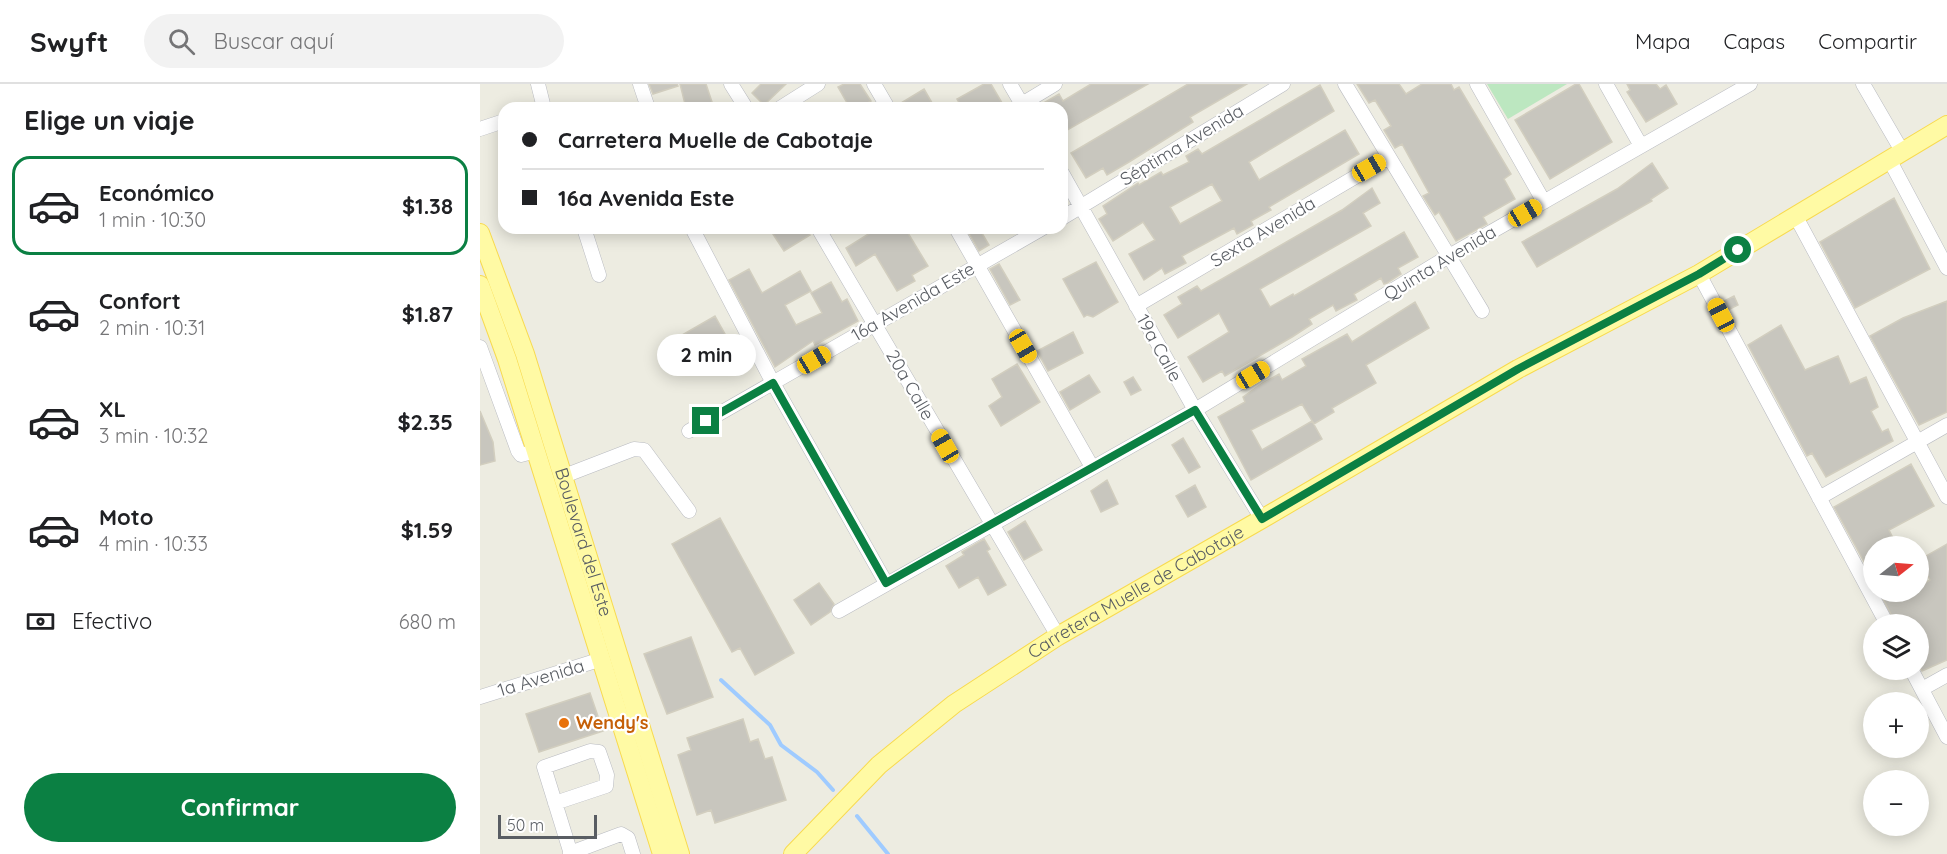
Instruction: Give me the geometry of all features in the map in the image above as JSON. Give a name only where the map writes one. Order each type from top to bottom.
[{"type":"main road","name":"Carretera Muelle de Cabotaje","points":[[793,854],[879,765],[954,704],[1058,636],[1518,369],[1699,274],[1947,125]]},
{"type":"main road","name":"Boulevard del Este","points":[[480,233],[525,354],[680,854]]},
{"type":"main road","points":[[480,285],[507,358],[662,854]]},
{"type":"street","points":[[538,84],[542,102]]},
{"type":"street","points":[[640,84],[646,102]]},
{"type":"street","points":[[731,84],[742,102]]},
{"type":"street","points":[[790,102],[818,84]]},
{"type":"street","points":[[874,84],[884,102]]},
{"type":"street","points":[[1010,84],[1021,102]]},
{"type":"street","points":[[1029,102],[1056,84]]},
{"type":"street","name":"Séptima Avenida","points":[[1082,207],[1283,84]]},
{"type":"street","points":[[1345,84],[1482,311]]},
{"type":"street","points":[[1477,84],[1544,202]]},
{"type":"street","points":[[1606,84],[1641,146]]},
{"type":"street","name":"Quinta Avenida","points":[[839,611],[1195,410],[1449,256],[1641,146],[1731,89],[1750,84]]},
{"type":"street","points":[[1863,84],[1947,268]]},
{"type":"street","points":[[480,129],[498,124]]},
{"type":"street","name":"Sexta Avenida","points":[[1136,306],[1389,157]]},
{"type":"street","name":"19a Calle","points":[[1068,183],[1195,410],[1262,519]]},
{"type":"street","points":[[1068,215],[1082,207]]},
{"type":"street","points":[[1795,215],[1947,497]]},
{"type":"street","points":[[586,234],[599,275]]},
{"type":"street","points":[[695,234],[773,383],[886,583]]},
{"type":"street","name":"20a Calle","points":[[822,234],[1058,636]]},
{"type":"street","points":[[959,234],[1092,467]]},
{"type":"street","name":"16a Avenida Este","points":[[689,431],[1032,234]]},
{"type":"street","points":[[1699,274],[1882,614]]},
{"type":"street","points":[[480,347],[484,367],[518,451],[521,455],[536,451]]},
{"type":"street","points":[[484,367],[507,358]]},
{"type":"street","points":[[1819,498],[1947,425]]},
{"type":"street","points":[[564,476],[634,449],[644,450],[689,511]]},
{"type":"street","name":"1a Avenida","points":[[480,697],[602,659]]},
{"type":"street","points":[[1922,689],[1947,675]]},
{"type":"street","points":[[1917,680],[1947,737]]},
{"type":"street","points":[[555,803],[606,786],[607,775],[599,752],[590,751],[544,767],[555,803],[571,853],[621,834],[628,838],[633,854]]},
{"type":"green space","points":[[1487,84],[1567,84],[1508,119]]},
{"type":"building","points":[[649,84],[677,84],[678,86],[653,94]]},
{"type":"building","points":[[680,84],[706,84],[712,102],[684,102]]},
{"type":"building","points":[[761,84],[786,84],[767,102],[761,102],[752,93]]},
{"type":"building","points":[[844,84],[860,84],[871,101],[847,102],[838,87]]},
{"type":"building","points":[[984,84],[991,84],[1002,102],[959,102],[957,99]]},
{"type":"building","points":[[1091,84],[1148,84],[1068,130],[1068,102],[1045,102],[1059,94],[1063,101]]},
{"type":"building","points":[[1188,84],[1247,84],[1190,117],[1193,122],[1107,175],[1103,168],[1086,178],[1071,153]]},
{"type":"building","points":[[1357,84],[1399,84],[1406,94],[1422,84],[1451,84],[1454,90],[1459,87],[1511,174],[1504,179],[1515,199],[1483,217],[1487,224],[1456,241],[1439,212],[1435,215],[1423,196],[1429,193],[1402,144],[1395,148],[1384,130],[1391,126],[1375,100],[1369,103]]},
{"type":"building","points":[[1579,84],[1612,142],[1550,179],[1515,120]]},
{"type":"building","points":[[1627,84],[1656,84],[1660,89],[1666,85],[1677,104],[1646,122],[1627,92],[1630,90]]},
{"type":"building","points":[[1320,85],[1334,111],[1249,162],[1259,180],[1345,130],[1359,154],[1269,207],[1271,210],[1251,221],[1253,225],[1237,234],[1234,228],[1182,256],[1186,263],[1165,274],[1162,268],[1144,280],[1129,254],[1155,240],[1143,222],[1113,241],[1099,219],[1107,214],[1103,206],[1138,183],[1139,185],[1161,172],[1163,175],[1189,162],[1186,156],[1198,149],[1202,154]],"holes":[[[1212,184],[1222,201],[1180,224],[1170,207]]]},
{"type":"building","points":[[924,89],[932,102],[903,102]]},
{"type":"building","points":[[1652,163],[1668,188],[1651,199],[1652,201],[1537,267],[1522,242],[1617,189]]},
{"type":"building","points":[[1372,188],[1380,203],[1363,213],[1371,226],[1260,289],[1270,307],[1293,294],[1294,296],[1404,232],[1418,257],[1398,268],[1401,274],[1387,283],[1384,284],[1381,278],[1354,294],[1357,300],[1336,311],[1333,305],[1309,319],[1312,324],[1292,337],[1225,376],[1222,371],[1203,382],[1188,357],[1229,332],[1219,313],[1178,338],[1164,315],[1182,304],[1178,297],[1197,286],[1201,291],[1342,210]]},
{"type":"building","points":[[1894,198],[1930,269],[1855,308],[1820,242]]},
{"type":"building","points":[[773,234],[810,235],[784,251]]},
{"type":"building","points":[[868,234],[909,234],[928,266],[912,275],[915,281],[897,291],[875,254],[856,266],[846,248]]},
{"type":"building","points":[[969,234],[983,234],[989,245],[979,251]]},
{"type":"building","points":[[1096,262],[1118,302],[1093,317],[1087,315],[1084,317],[1063,279]]},
{"type":"building","points":[[999,264],[1020,300],[1010,305],[990,269]]},
{"type":"building","points":[[749,269],[762,293],[800,271],[811,291],[785,305],[796,325],[822,313],[811,293],[831,282],[842,302],[847,299],[858,321],[815,345],[813,341],[775,367],[729,280]]},
{"type":"building","points":[[1734,296],[1738,305],[1728,310],[1724,301]]},
{"type":"building","points":[[1947,301],[1947,412],[1919,425],[1870,336],[1903,318]]},
{"type":"building","points":[[1415,302],[1429,328],[1366,365],[1376,383],[1332,408],[1334,412],[1314,424],[1302,404],[1251,430],[1262,450],[1312,421],[1322,439],[1251,480],[1218,417],[1245,402],[1243,397],[1263,383],[1279,374],[1282,380],[1306,366],[1302,359],[1347,334],[1352,342]]},
{"type":"building","points":[[715,316],[725,334],[692,353],[682,335]]},
{"type":"building","points":[[1781,325],[1805,370],[1838,356],[1850,384],[1866,377],[1878,407],[1871,411],[1882,432],[1888,429],[1893,441],[1826,477],[1812,453],[1807,456],[1748,345]]},
{"type":"building","points":[[1073,332],[1083,353],[1048,371],[1037,351]]},
{"type":"building","points":[[1017,364],[1040,402],[1001,426],[989,406],[1002,397],[992,379]]},
{"type":"building","points":[[1089,375],[1100,392],[1070,410],[1060,392]]},
{"type":"building","points":[[1133,377],[1141,390],[1131,395],[1124,382]]},
{"type":"building","points":[[480,411],[493,442],[495,461],[480,465]]},
{"type":"building","points":[[1183,438],[1200,467],[1189,473],[1172,445]]},
{"type":"building","points":[[1911,464],[1934,506],[1889,530],[1892,536],[1863,536],[1863,560],[1834,507]]},
{"type":"building","points":[[1107,480],[1118,504],[1101,512],[1091,491]]},
{"type":"building","points":[[1195,485],[1206,507],[1188,517],[1176,496]]},
{"type":"building","points":[[720,518],[794,653],[755,675],[740,648],[732,652],[672,544]]},
{"type":"building","points":[[1025,521],[1042,550],[1024,560],[1008,532]]},
{"type":"building","points":[[984,539],[990,549],[987,551],[1006,585],[988,595],[978,577],[959,588],[946,566],[964,555],[962,552]]},
{"type":"building","points":[[1947,544],[1947,660],[1929,668],[1929,614],[1891,614],[1885,602],[1929,602],[1929,554]]},
{"type":"building","points":[[819,583],[834,604],[830,612],[811,625],[794,600]]},
{"type":"building","points":[[691,637],[713,697],[667,714],[644,654]]},
{"type":"building","name":"Wendy's","points":[[590,693],[603,731],[539,752],[526,714]]},
{"type":"building","points":[[743,719],[750,742],[758,739],[765,759],[772,757],[786,800],[715,823],[711,810],[697,815],[678,755],[691,750],[687,738]]},
{"type":"waterway","points":[[721,680],[770,725],[781,745],[817,772],[833,790]]},
{"type":"waterway","points":[[857,816],[888,854]]},
{"type":"place","name":"Wendy's","points":[[564,723]]},
{"type":"route","points":[[706,421],[773,383],[886,583],[992,526],[1195,410],[1262,519],[1518,369],[1699,274],[1738,250]]}]
